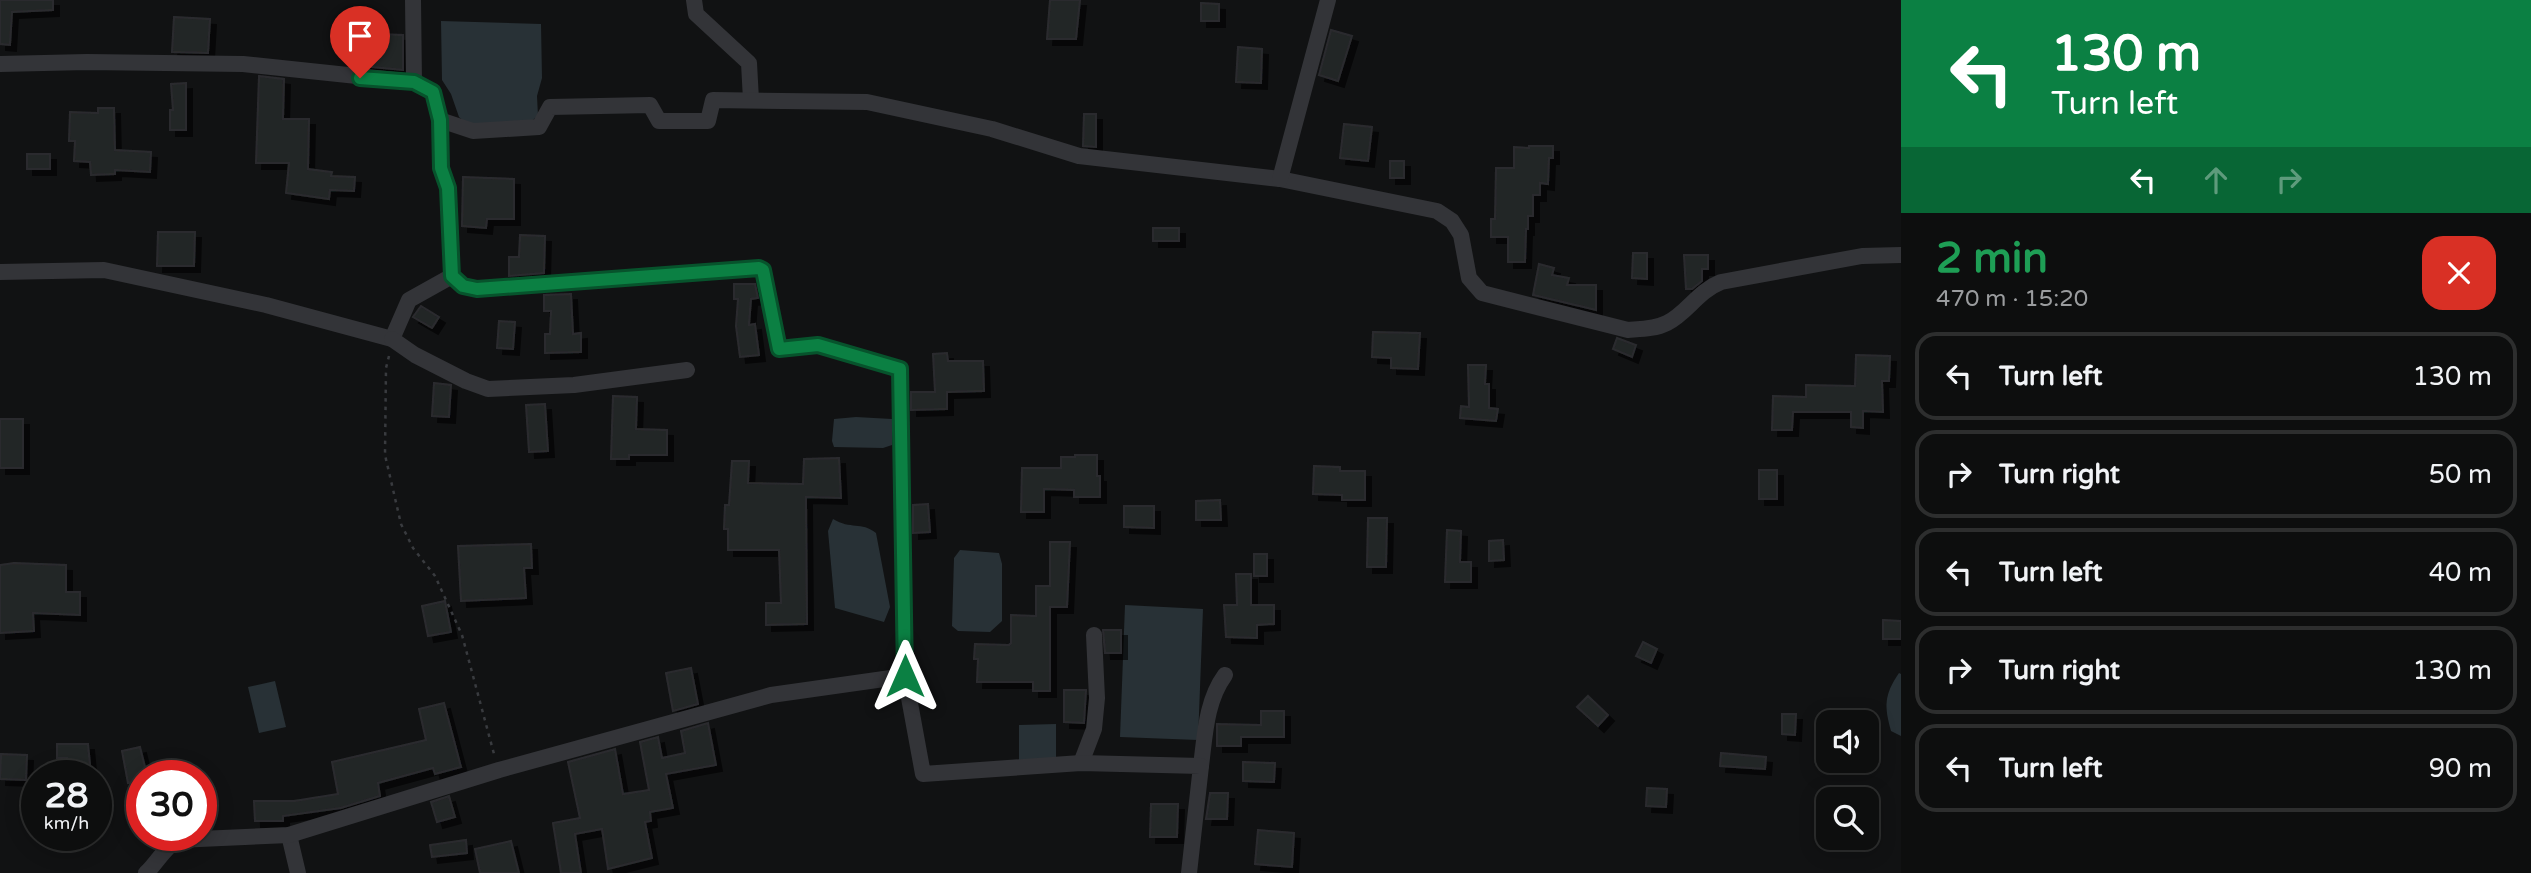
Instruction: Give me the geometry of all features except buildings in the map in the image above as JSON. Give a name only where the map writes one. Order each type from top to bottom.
[{"type":"street","points":[[413,0],[414,82]]},
{"type":"street","points":[[694,0],[696,14],[749,63],[751,100]]},
{"type":"street","points":[[1280,178],[1328,0]]},
{"type":"street","points":[[0,64],[243,64],[414,82],[433,92],[440,120],[441,168],[448,188],[452,276],[463,286],[477,289],[759,268],[763,270],[779,349],[818,345],[900,369],[905,676],[923,774],[1081,764],[1201,766]]},
{"type":"street","points":[[440,120],[473,131],[539,127],[550,107],[650,105],[659,121],[708,121],[713,100],[867,102],[992,128],[1079,156],[1280,178],[1437,211],[1452,221],[1461,235],[1469,278],[1482,293],[1628,330],[1668,323],[1707,287],[1721,282],[1862,256],[1901,255]]},
{"type":"street","points":[[0,272],[104,270],[266,305],[392,339],[415,355],[488,389],[574,385],[687,370]]},
{"type":"street","points":[[392,339],[409,300],[452,276]]},
{"type":"street","points":[[1081,764],[1094,729],[1097,698],[1094,635]]},
{"type":"street","points":[[1189,873],[1210,704],[1224,675]]},
{"type":"street","points":[[217,837],[289,835],[499,771],[771,695],[905,676]]},
{"type":"street","points":[[289,835],[298,873]]},
{"type":"street","points":[[146,873],[156,864],[163,851]]},
{"type":"path","points":[[392,339],[386,368],[385,455],[401,524],[417,555],[435,576],[462,635],[499,771]]},
{"type":"shaded area","points":[[441,21],[541,24],[542,78],[537,96],[538,116],[527,124],[467,124],[459,117],[451,94],[442,80]]},
{"type":"shaded area","points":[[834,419],[892,419],[892,445],[883,448],[834,447]]},
{"type":"shaded area","points":[[833,519],[865,527],[876,533],[890,607],[884,622],[835,608],[828,531]]},
{"type":"shaded area","points":[[960,550],[999,553],[1002,564],[1002,621],[990,632],[958,631],[952,626],[954,558]]},
{"type":"shaded area","points":[[1125,605],[1203,609],[1198,740],[1120,737]]},
{"type":"shaded area","points":[[1899,673],[1901,736],[1891,731],[1886,707],[1890,688]]},
{"type":"shaded area","points":[[275,681],[286,727],[259,733],[248,687]]},
{"type":"shaded area","points":[[1056,724],[1056,759],[1019,760],[1019,725]]},
{"type":"route","points":[[360,78],[414,82],[433,92],[440,120],[441,168],[448,188],[452,276],[463,286],[477,289],[759,268],[763,270],[779,349],[818,345],[900,369],[905,676]]}]
